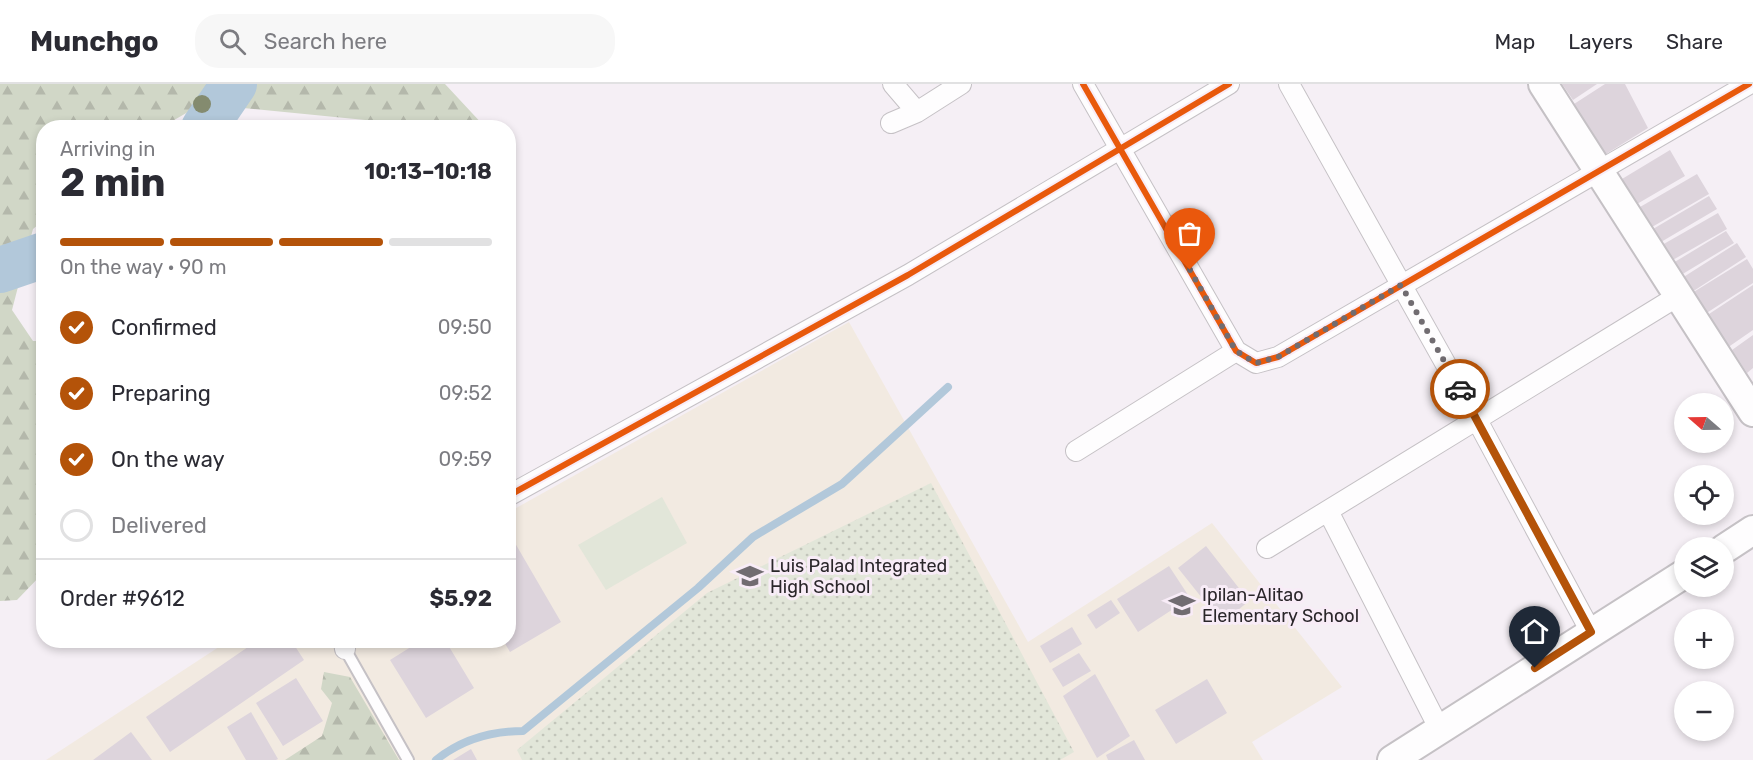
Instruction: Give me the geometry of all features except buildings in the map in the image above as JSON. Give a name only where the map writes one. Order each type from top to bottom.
[{"type":"main road","points":[[1543,84],[1753,412]]},
{"type":"main road","points":[[1734,542],[1753,530]]},
{"type":"main road","points":[[1392,760],[1674,580]]},
{"type":"street","points":[[892,84],[917,112]]},
{"type":"street","points":[[891,123],[917,112],[961,84]]},
{"type":"street","points":[[1083,84],[1236,351],[1256,363],[1278,357],[1749,84]]},
{"type":"street","points":[[516,492],[908,275],[1229,84]]},
{"type":"street","points":[[1289,84],[1477,420],[1591,632]]},
{"type":"street","points":[[1267,548],[1678,296]]},
{"type":"street","points":[[1077,451],[1236,351]]},
{"type":"street","points":[[1328,511],[1440,730]]},
{"type":"lane","points":[[347,648],[408,760]]},
{"type":"shaded area","name":"Luis Palad Integrated High School","points":[[849,322],[1028,642],[1212,523],[1342,687],[1252,742],[1263,760],[46,760],[217,648],[516,648],[516,508]]},
{"type":"shaded area","points":[[931,483],[1074,752],[1060,760],[522,760],[517,750],[707,593]]},
{"type":"shaded area","points":[[662,497],[687,543],[606,590],[578,545]]},
{"type":"green space","points":[[0,84],[445,84],[478,120],[365,120],[202,104],[174,120],[36,120],[36,227],[33,229],[12,310],[33,341],[36,341],[36,580],[17,600],[0,601]]},
{"type":"green space","points":[[324,672],[350,677],[399,760],[285,760],[322,736],[332,703],[321,689]]},
{"type":"waterway","points":[[209,120],[234,84]]},
{"type":"waterway","points":[[0,270],[36,258]]},
{"type":"waterway","points":[[436,760],[456,747],[477,738],[523,731],[698,588],[753,537],[842,484],[948,387]]},
{"type":"cycle path","points":[[1083,84],[1236,351],[1256,363],[1278,357],[1749,84]]},
{"type":"cycle path","points":[[516,492],[908,275],[1229,84]]},
{"type":"way so far","points":[[1190,270],[1236,351],[1256,363],[1278,357],[1401,285],[1460,389]]},
{"type":"place","name":"Luis Palad Integrated High School","points":[[750,576]]},
{"type":"place","name":"Ipilan-Alitao Elementary School","points":[[1182,605]]},
{"type":"route","points":[[1460,389],[1591,632],[1535,668]]}]
